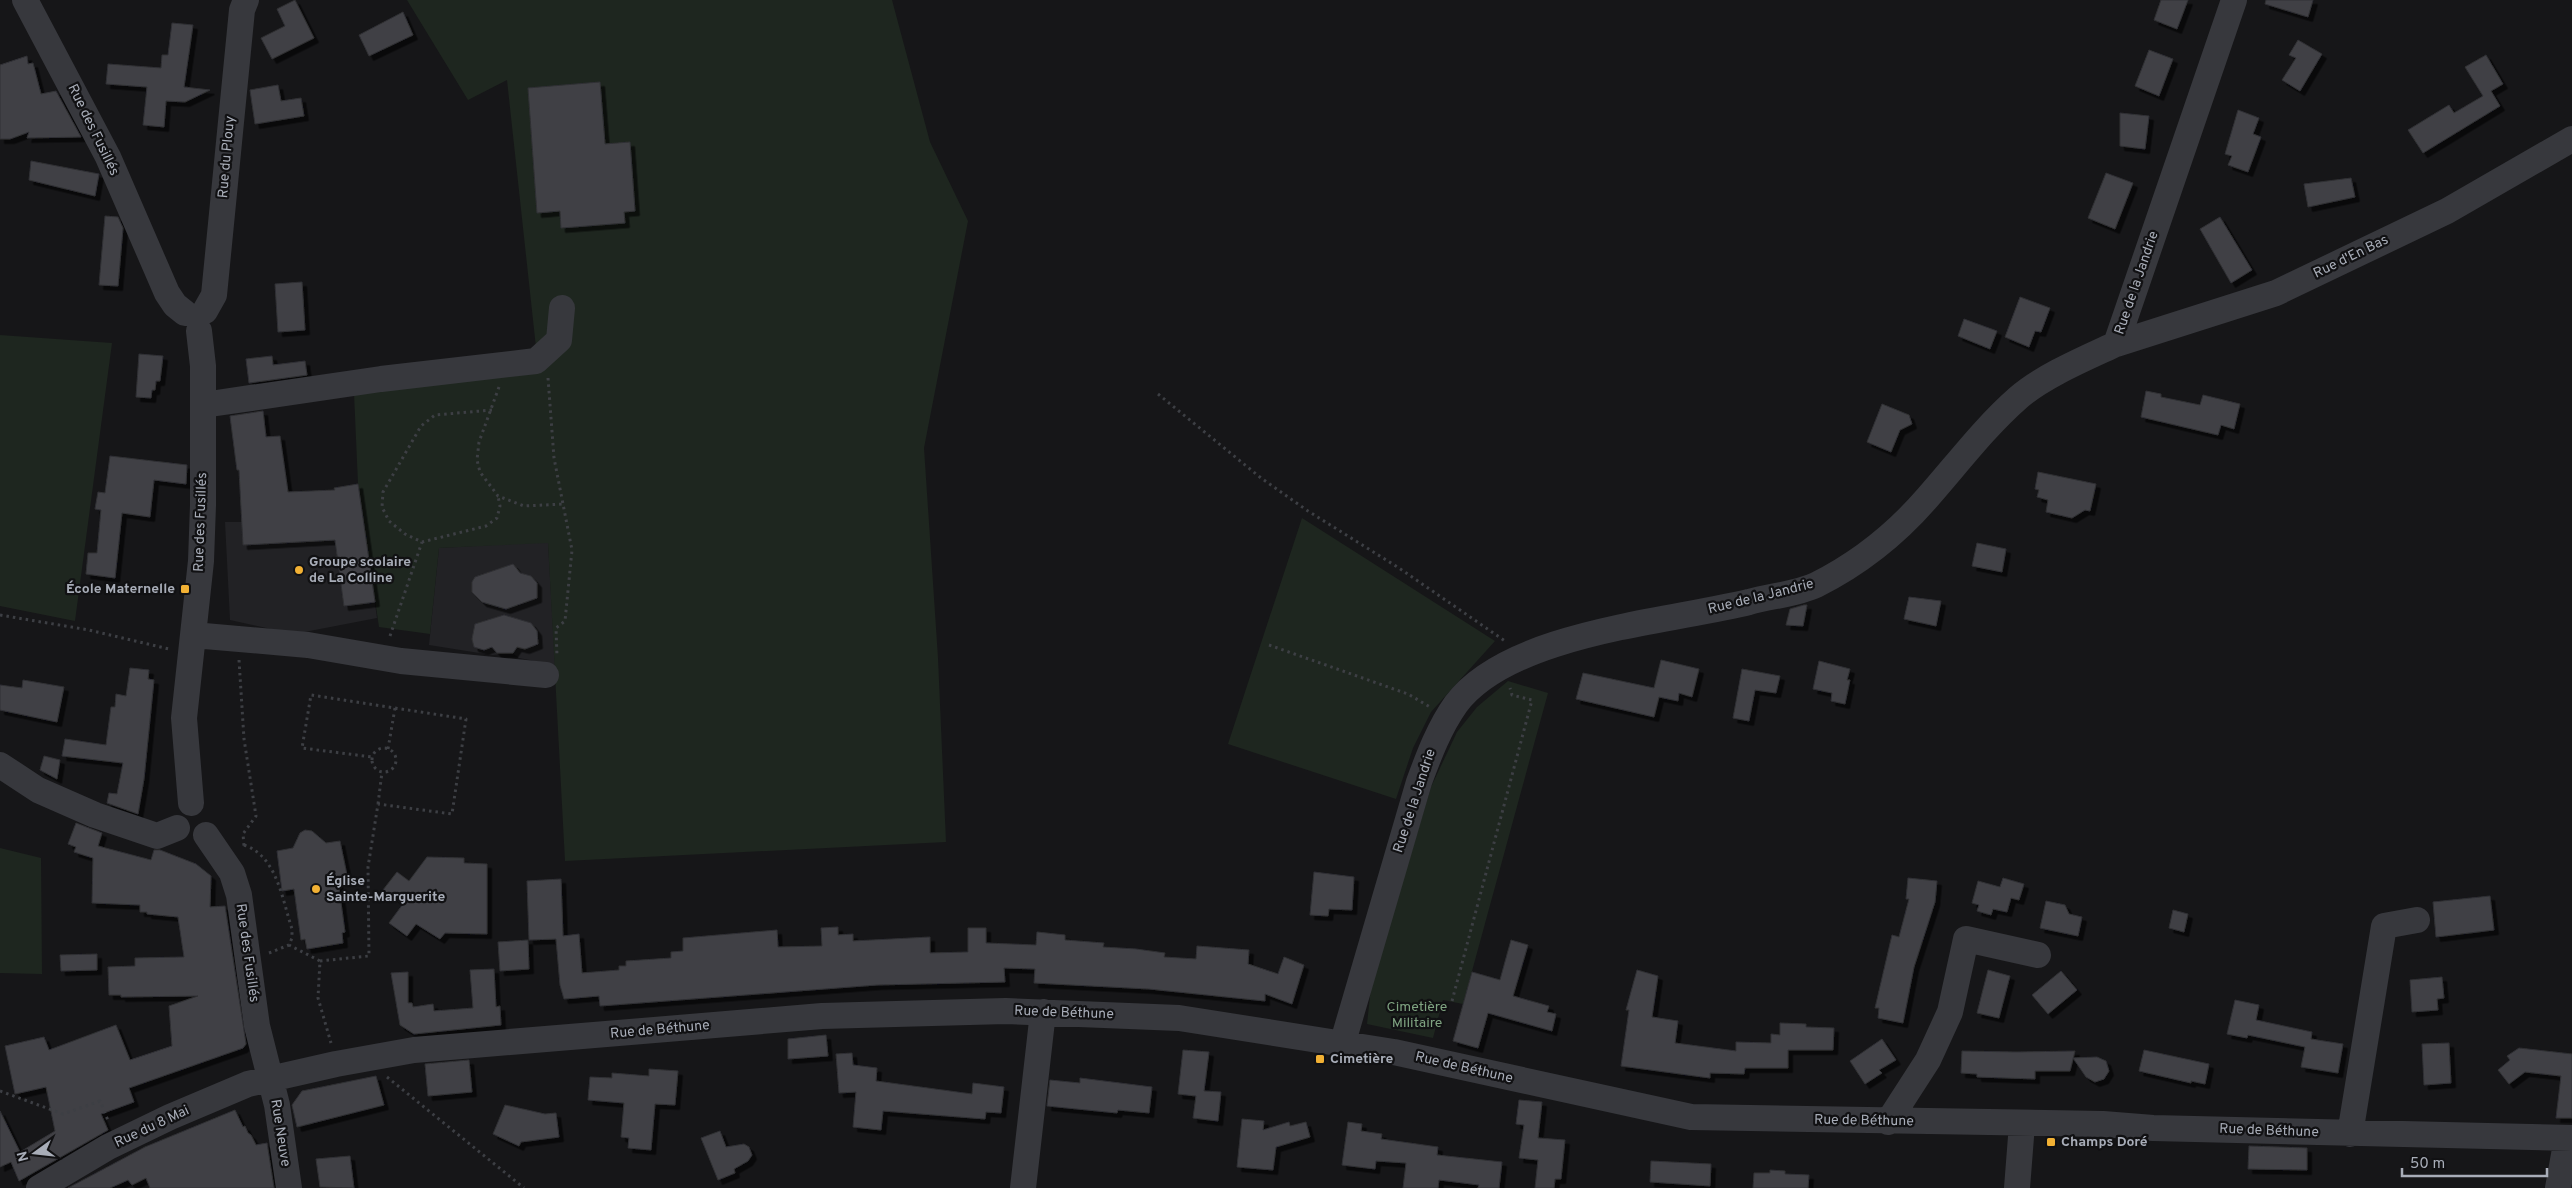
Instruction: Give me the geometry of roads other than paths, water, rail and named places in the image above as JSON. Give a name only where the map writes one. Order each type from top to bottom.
[{"type":"street","name":"Rue des Fusillés","points":[[25,0],[108,157],[166,293],[175,305],[196,318],[202,343],[204,405],[203,505],[210,642],[184,718],[191,803]]},
{"type":"street","name":"Rue du Plouy","points":[[196,318],[214,295],[242,10],[246,0]]},
{"type":"street","name":"Rue de la Jandrie","points":[[1342,1045],[1419,782],[1431,748],[1458,702],[1491,672],[1523,656],[1630,624],[1716,610],[1815,586],[1875,549],[1927,499],[1972,443],[2020,396],[2074,363],[2116,344],[2234,0]]},
{"type":"street","name":"Rue d'En Bas","points":[[2116,344],[2276,294],[2447,211],[2572,138]]},
{"type":"street","points":[[204,405],[381,379],[536,361],[559,340],[562,308]]},
{"type":"street","points":[[210,642],[308,645],[382,658],[546,675]]},
{"type":"street","points":[[0,765],[38,790],[95,815],[157,836],[177,828]]},
{"type":"street","points":[[191,803],[203,805],[211,815],[212,826],[206,835],[201,838],[190,839],[180,833],[177,828],[178,812],[191,803]]},
{"type":"street","name":"Rue des Fusillés","points":[[206,835],[232,873],[239,895],[257,1026],[270,1078]]},
{"type":"street","points":[[2350,1134],[2384,926],[2417,920]]},
{"type":"street","points":[[1888,1122],[1928,1060],[1950,1012],[1966,939],[2038,955]]},
{"type":"street","points":[[1023,1188],[1043,1012]]},
{"type":"street","name":"Rue de Béthune","points":[[270,1078],[363,1058],[414,1050],[822,1016],[1043,1012],[1179,1018],[1394,1052],[1691,1117],[1888,1122],[2103,1124],[2153,1128],[2350,1134],[2569,1138]]},
{"type":"street","name":"Rue du 8 Mai","points":[[40,1188],[108,1147],[170,1117],[248,1084],[270,1078]]},
{"type":"street","name":"Rue Neuve","points":[[270,1078],[277,1105],[289,1188]]},
{"type":"street","points":[[2017,1188],[2022,1124]]},
{"type":"street","points":[[2558,1188],[2569,1138]]},
{"type":"place","name":"Groupe scolaire de La Colline","points":[[299,570]]},
{"type":"place","name":"École Maternelle","points":[[185,589]]},
{"type":"place","name":"Église Sainte-Marguerite","points":[[316,889]]},
{"type":"place","name":"Cimetière","points":[[1320,1059]]},
{"type":"place","name":"Champs Doré","points":[[2051,1142]]},
{"type":"park label","name":"Cimetière Militaire","points":[[1417,1016]]}]
